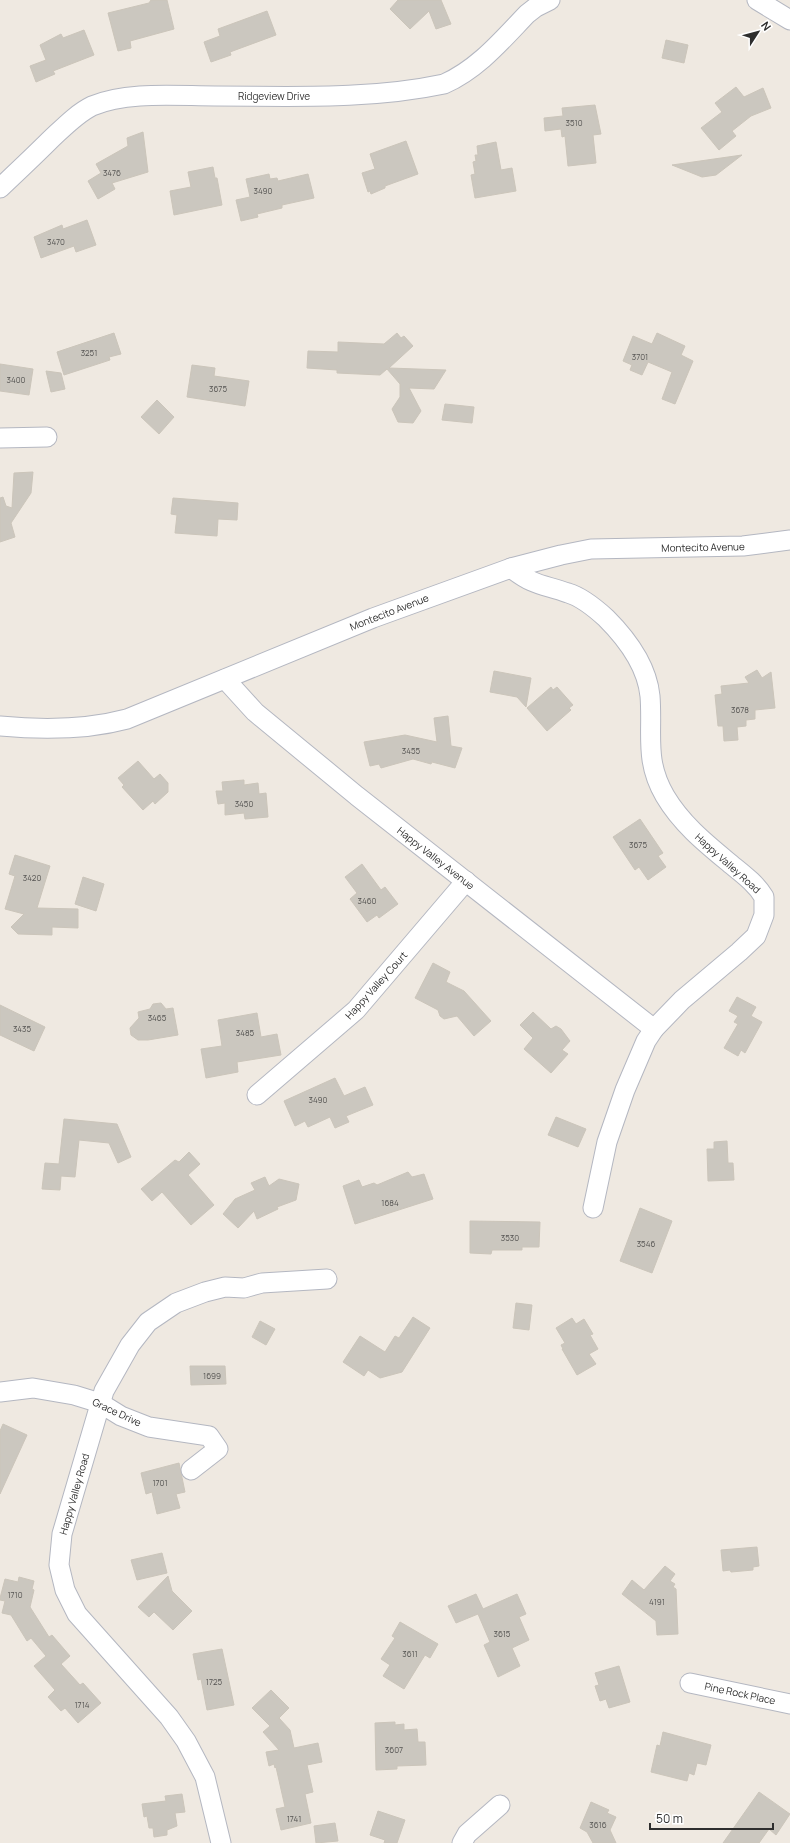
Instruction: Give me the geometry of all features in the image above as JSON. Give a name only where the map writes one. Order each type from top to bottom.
[{"type":"street","name":"Ridgeview Drive","points":[[0,188],[73,118],[102,103],[113,100],[164,96],[361,94],[444,84],[455,79],[478,63],[528,14],[536,7],[550,0]]},
{"type":"street","points":[[757,0],[790,20]]},
{"type":"street","points":[[0,438],[47,437]]},
{"type":"street","name":"Montecito Avenue","points":[[0,726],[40,730],[111,723],[134,716],[373,618],[511,568],[561,554],[591,549],[743,546],[769,544],[790,540]]},
{"type":"street","name":"Happy Valley Road","points":[[511,568],[522,577],[539,586],[569,593],[581,598],[606,618],[626,641],[635,654],[647,682],[650,695],[649,750],[657,781],[665,796],[692,831],[751,881],[764,897],[764,915],[756,936],[682,1000],[654,1029],[639,1056],[608,1142],[593,1208]]},
{"type":"street","name":"Happy Valley Avenue","points":[[225,679],[255,712],[357,796],[654,1029]]},
{"type":"street","name":"Happy Valley Court","points":[[257,1095],[356,1010],[466,881]]},
{"type":"street","name":"Happy Valley Road","points":[[222,1843],[205,1777],[186,1741],[169,1717],[76,1614],[65,1590],[59,1565],[62,1534],[104,1391],[130,1345],[148,1322],[176,1303],[225,1287],[244,1288],[262,1283],[327,1278]]},
{"type":"street","name":"Grace Drive","points":[[0,1392],[33,1388],[74,1395],[100,1403],[121,1416],[149,1426],[208,1436],[218,1449],[191,1470]]},
{"type":"street","name":"Pine Rock Place","points":[[690,1683],[790,1704]]},
{"type":"street","points":[[462,1843],[467,1834],[500,1805]]},
{"type":"building","points":[[151,0],[167,0],[174,29],[130,41],[131,48],[118,51],[108,13],[149,3]]},
{"type":"building","points":[[398,0],[441,0],[451,24],[436,29],[429,11],[410,29],[390,9]]},
{"type":"building","points":[[267,11],[276,35],[230,52],[231,55],[211,62],[204,42],[220,36],[218,29]]},
{"type":"building","points":[[84,30],[94,55],[53,71],[55,74],[36,82],[30,66],[46,60],[40,45],[61,34],[63,38]]},
{"type":"building","points":[[666,40],[688,45],[684,63],[662,58]]},
{"type":"building","points":[[736,87],[744,97],[763,88],[771,108],[751,116],[732,131],[736,136],[719,150],[701,128],[722,112],[715,103]]},
{"type":"building","points":[[595,105],[601,134],[593,135],[596,163],[568,166],[565,136],[562,137],[561,129],[545,131],[544,118],[563,116],[562,108]]},
{"type":"building","points":[[143,132],[148,172],[112,183],[115,189],[98,199],[88,181],[101,173],[96,164],[128,146],[127,138]]},
{"type":"building","points":[[406,141],[418,174],[385,186],[385,188],[371,194],[370,191],[368,192],[362,173],[375,169],[370,154]]},
{"type":"building","points":[[496,142],[501,170],[512,168],[516,191],[475,198],[471,175],[475,174],[473,162],[476,161],[475,155],[478,155],[477,146]]},
{"type":"building","points":[[742,155],[716,175],[702,177],[672,165]]},
{"type":"building","points":[[213,167],[215,178],[217,178],[222,205],[174,215],[170,191],[191,187],[188,172]]},
{"type":"building","points":[[269,174],[270,179],[277,178],[278,181],[308,174],[314,198],[282,205],[282,208],[257,214],[258,217],[241,221],[236,200],[250,197],[246,179]]},
{"type":"building","points":[[87,220],[96,245],[76,252],[74,246],[41,258],[34,237],[62,225],[63,229]]},
{"type":"building","points":[[114,333],[121,354],[109,357],[110,360],[64,375],[57,352]]},
{"type":"building","points":[[397,333],[401,338],[404,336],[413,346],[389,368],[446,370],[434,389],[409,388],[421,411],[413,423],[398,422],[392,409],[400,397],[400,384],[387,369],[380,375],[337,373],[337,370],[307,368],[308,351],[338,352],[338,342],[384,344]]},
{"type":"building","points":[[657,333],[685,346],[681,355],[693,361],[675,404],[662,399],[672,372],[648,362],[642,375],[630,370],[632,365],[623,361],[633,336],[652,344]]},
{"type":"building","points":[[0,364],[33,369],[29,395],[0,391]]},
{"type":"building","points":[[192,365],[215,368],[214,376],[249,381],[245,406],[187,397]]},
{"type":"building","points":[[46,371],[61,373],[65,389],[51,392]]},
{"type":"building","points":[[157,400],[174,417],[159,434],[141,417]]},
{"type":"building","points":[[445,404],[474,407],[472,423],[442,420]]},
{"type":"building","points":[[33,472],[31,493],[11,523],[15,537],[0,542],[0,498],[3,497],[6,506],[12,508],[14,473]]},
{"type":"building","points":[[173,498],[238,503],[237,520],[218,519],[217,536],[175,533],[177,515],[171,514]]},
{"type":"building","points":[[757,670],[762,678],[771,672],[775,708],[755,710],[755,719],[746,720],[746,726],[737,727],[738,740],[724,741],[723,726],[718,726],[715,695],[722,694],[721,686],[749,683],[745,677]]},
{"type":"building","points":[[494,671],[531,678],[526,707],[517,697],[490,692]]},
{"type":"building","points":[[551,687],[553,690],[557,687],[573,705],[569,708],[571,710],[547,731],[527,708]]},
{"type":"building","points":[[448,716],[451,746],[462,748],[455,768],[413,759],[381,768],[379,764],[370,766],[364,742],[405,735],[437,742],[434,718]]},
{"type":"building","points":[[138,761],[154,779],[160,774],[168,783],[168,792],[155,804],[153,801],[143,810],[122,787],[124,785],[118,778]]},
{"type":"building","points":[[244,780],[244,785],[258,783],[259,794],[266,793],[268,817],[245,819],[244,813],[225,815],[225,803],[218,804],[216,791],[223,791],[222,782]]},
{"type":"building","points":[[640,819],[663,853],[658,856],[666,867],[648,880],[639,867],[635,870],[613,837]]},
{"type":"building","points":[[15,855],[50,866],[37,908],[78,909],[78,928],[52,927],[52,935],[18,934],[11,927],[24,914],[5,909],[15,876],[9,874]]},
{"type":"building","points":[[362,864],[381,890],[385,887],[398,904],[379,918],[377,915],[367,922],[350,899],[357,893],[345,877]]},
{"type":"building","points":[[83,877],[104,884],[96,911],[75,904]]},
{"type":"building","points":[[433,963],[450,972],[446,982],[464,991],[491,1021],[474,1036],[457,1016],[444,1019],[440,1016],[438,1010],[415,998]]},
{"type":"building","points":[[737,997],[756,1007],[751,1016],[762,1022],[745,1053],[741,1050],[738,1056],[724,1048],[738,1024],[734,1022],[738,1016],[729,1011]]},
{"type":"building","points":[[161,1003],[166,1009],[173,1008],[178,1035],[148,1040],[138,1040],[131,1035],[130,1028],[139,1018],[138,1012],[150,1009],[153,1004]]},
{"type":"building","points":[[0,1005],[45,1027],[34,1051],[0,1035]]},
{"type":"building","points":[[533,1012],[551,1029],[556,1026],[561,1029],[570,1041],[562,1050],[568,1054],[551,1073],[524,1049],[533,1038],[520,1025]]},
{"type":"building","points":[[257,1013],[261,1037],[277,1034],[281,1055],[237,1062],[238,1072],[206,1078],[201,1049],[222,1046],[218,1020]]},
{"type":"building","points":[[335,1078],[344,1096],[365,1087],[373,1105],[346,1116],[349,1122],[335,1128],[330,1117],[308,1127],[305,1121],[295,1126],[284,1101]]},
{"type":"building","points":[[556,1117],[586,1129],[578,1147],[548,1135]]},
{"type":"building","points":[[64,1119],[117,1124],[131,1157],[118,1163],[109,1143],[79,1140],[75,1177],[61,1176],[60,1190],[42,1189],[45,1163],[59,1164]]},
{"type":"building","points":[[727,1141],[728,1163],[733,1163],[734,1180],[708,1181],[707,1149],[714,1149],[714,1142]]},
{"type":"building","points":[[189,1152],[200,1164],[188,1175],[214,1205],[191,1225],[162,1192],[152,1201],[141,1189],[175,1160],[179,1162]]},
{"type":"building","points":[[408,1172],[412,1177],[424,1174],[433,1199],[355,1224],[343,1186],[359,1180],[362,1187],[374,1183],[377,1185]]},
{"type":"building","points":[[265,1177],[269,1186],[279,1179],[299,1184],[296,1200],[277,1207],[278,1209],[257,1219],[254,1211],[238,1228],[223,1214],[235,1199],[255,1190],[251,1183]]},
{"type":"building","points":[[640,1208],[672,1221],[652,1273],[620,1261]]},
{"type":"building","points":[[470,1221],[540,1222],[539,1247],[522,1247],[522,1250],[492,1250],[491,1254],[470,1253]]},
{"type":"building","points":[[516,1303],[532,1305],[529,1330],[513,1328]]},
{"type":"building","points":[[413,1317],[430,1328],[402,1372],[380,1378],[368,1370],[364,1376],[343,1362],[360,1336],[385,1352],[395,1336],[399,1338]]},
{"type":"building","points":[[572,1318],[576,1324],[584,1319],[593,1334],[590,1335],[598,1349],[589,1354],[596,1364],[577,1375],[562,1349],[561,1345],[565,1343],[556,1328]]},
{"type":"building","points":[[260,1321],[275,1329],[266,1345],[252,1337]]},
{"type":"building","points":[[190,1366],[225,1366],[226,1384],[191,1385]]},
{"type":"building","points":[[3,1424],[27,1435],[0,1494],[0,1431]]},
{"type":"building","points":[[179,1463],[185,1492],[176,1494],[180,1508],[157,1514],[152,1492],[146,1494],[141,1473]]},
{"type":"building","points":[[757,1547],[759,1566],[753,1567],[753,1570],[731,1572],[730,1570],[723,1571],[721,1550]]},
{"type":"building","points":[[162,1553],[167,1573],[137,1580],[131,1560]]},
{"type":"building","points":[[665,1566],[675,1574],[670,1581],[675,1584],[673,1587],[676,1589],[678,1634],[657,1635],[656,1621],[622,1594],[632,1580],[644,1590]]},
{"type":"building","points":[[168,1576],[172,1591],[192,1611],[173,1630],[154,1612],[149,1617],[138,1607]]},
{"type":"building","points":[[19,1577],[34,1581],[32,1589],[34,1590],[30,1607],[49,1637],[52,1635],[70,1656],[61,1664],[80,1685],[83,1683],[101,1703],[78,1723],[65,1708],[61,1711],[48,1697],[55,1690],[34,1666],[46,1656],[31,1638],[27,1641],[11,1615],[2,1613],[5,1601],[0,1600],[0,1598],[5,1579],[18,1582]]},
{"type":"building","points":[[476,1594],[483,1609],[517,1594],[526,1614],[519,1617],[529,1640],[512,1648],[520,1666],[498,1677],[484,1645],[490,1642],[478,1614],[456,1623],[448,1606]]},
{"type":"building","points":[[400,1622],[438,1644],[430,1658],[425,1655],[404,1689],[383,1676],[390,1665],[381,1659],[395,1638],[392,1636]]},
{"type":"building","points":[[222,1649],[234,1705],[207,1710],[201,1679],[198,1680],[193,1654]]},
{"type":"building","points":[[619,1666],[630,1702],[609,1708],[606,1699],[600,1701],[595,1686],[599,1685],[595,1673]]},
{"type":"building","points":[[271,1690],[289,1708],[279,1718],[290,1730],[294,1748],[318,1743],[322,1762],[307,1765],[313,1792],[305,1794],[311,1823],[281,1830],[276,1809],[285,1807],[276,1767],[275,1768],[274,1764],[269,1766],[266,1752],[279,1750],[263,1732],[270,1726],[252,1708]]},
{"type":"building","points":[[395,1722],[395,1725],[404,1724],[404,1730],[417,1729],[418,1742],[425,1742],[426,1765],[397,1766],[397,1769],[376,1770],[375,1723]]},
{"type":"building","points":[[663,1732],[711,1745],[706,1765],[697,1763],[694,1775],[689,1773],[687,1781],[651,1772],[657,1745],[660,1746]]},
{"type":"building","points":[[759,1792],[790,1814],[776,1835],[769,1829],[759,1843],[723,1843]]},
{"type":"building","points":[[182,1794],[185,1812],[175,1813],[177,1826],[167,1830],[167,1835],[154,1837],[153,1828],[149,1828],[147,1816],[144,1817],[142,1804],[166,1801],[165,1796]]},
{"type":"building","points":[[591,1802],[609,1810],[607,1813],[616,1817],[610,1830],[616,1843],[593,1843],[587,1832],[580,1828]]},
{"type":"building","points":[[378,1811],[405,1820],[397,1843],[384,1843],[385,1840],[370,1835]]},
{"type":"building","points":[[335,1823],[338,1841],[316,1843],[314,1826]]}]
